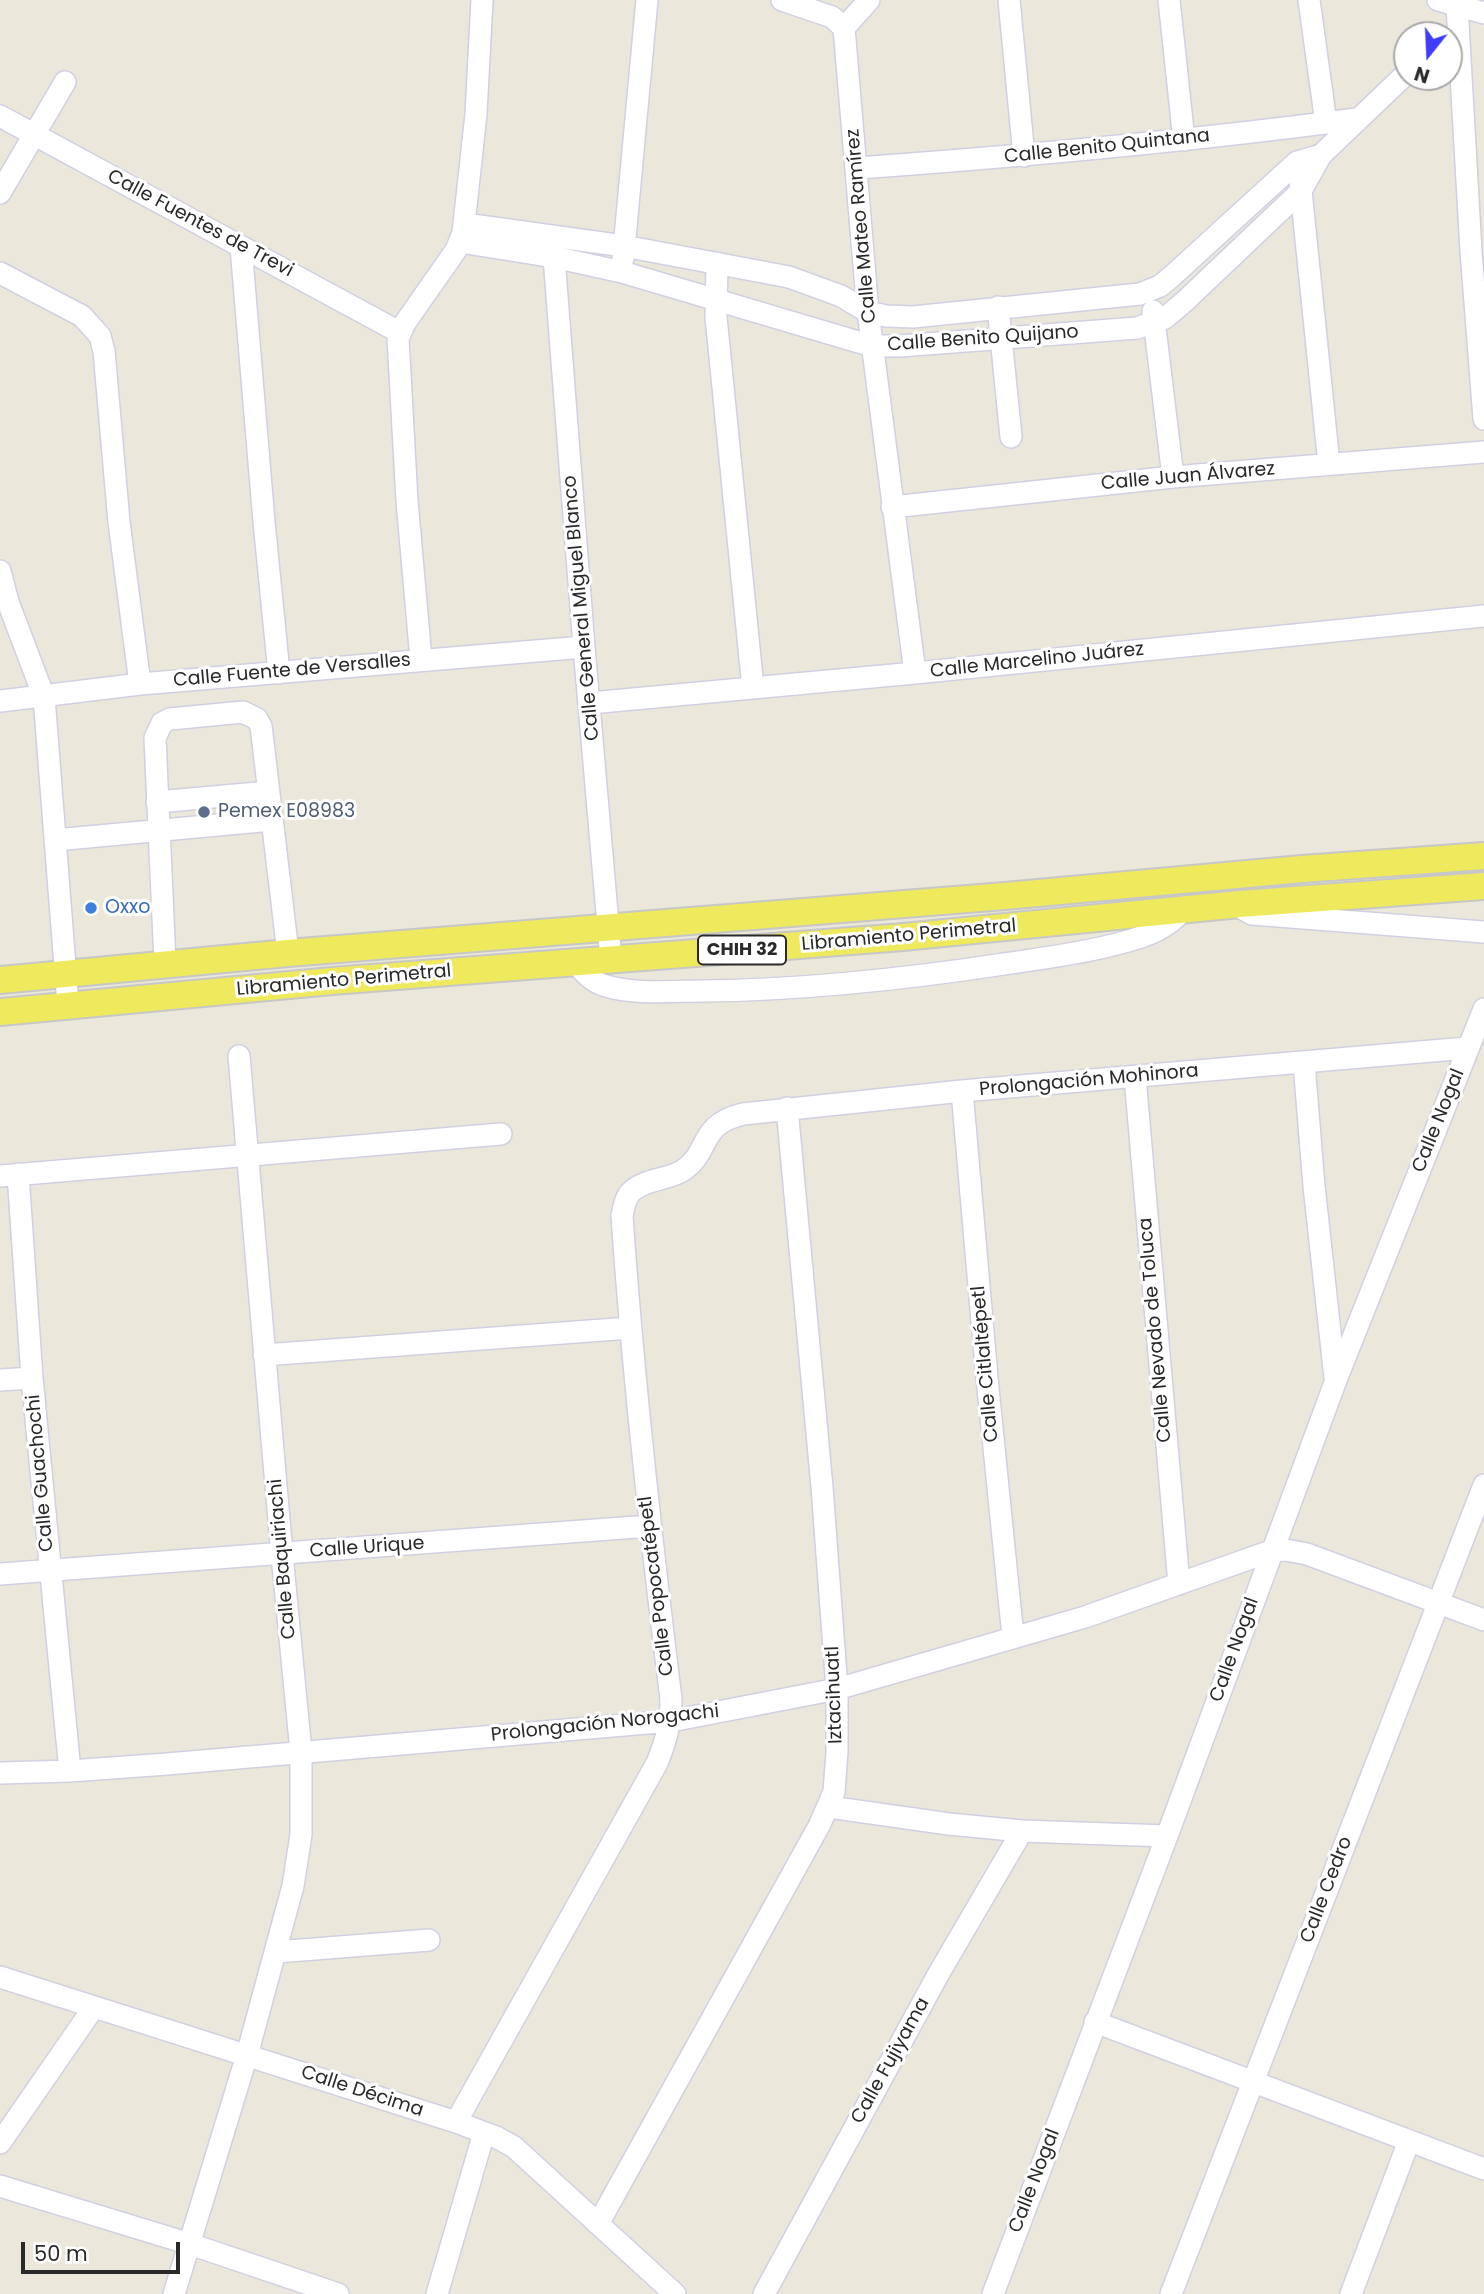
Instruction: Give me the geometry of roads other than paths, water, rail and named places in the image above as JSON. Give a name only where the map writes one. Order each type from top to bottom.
[{"type":"main road","name":"Libramiento Perimetral","points":[[0,980],[164,963],[1484,856]]},
{"type":"main road","name":"Libramiento Perimetral","points":[[0,1012],[68,1004],[903,937],[1240,904],[1484,886]]},
{"type":"street","points":[[421,659],[397,346],[399,332],[462,233],[476,114],[482,0]]},
{"type":"street","points":[[622,272],[647,0]]},
{"type":"street","points":[[789,1],[832,17],[844,27],[869,0]]},
{"type":"street","points":[[1009,0],[1024,156]]},
{"type":"street","points":[[1169,0],[1184,140]]},
{"type":"street","points":[[1310,0],[1326,123]]},
{"type":"street","points":[[1451,21],[1447,3],[1484,13]]},
{"type":"street","name":"Calle Mateo Ramírez","points":[[844,27],[858,168],[868,312],[915,673]]},
{"type":"street","points":[[0,193],[65,82]]},
{"type":"street","name":"Calle Benito Quijano","points":[[462,233],[622,272],[872,346],[1137,328],[1155,323],[1185,302],[1301,191],[1321,155],[1393,86]]},
{"type":"street","points":[[1458,91],[1484,419]]},
{"type":"street","name":"Calle Fuentes de Trevi","points":[[0,116],[399,332]]},
{"type":"street","name":"Calle Benito Quintana","points":[[858,168],[1024,156],[1356,120]]},
{"type":"street","name":"Calle Benito Quijano","points":[[462,233],[624,246],[717,263],[789,277],[817,286],[868,312],[913,317],[1151,291],[1171,277],[1297,162],[1321,155]]},
{"type":"street","points":[[1297,162],[1329,464]]},
{"type":"street","points":[[241,247],[279,673]]},
{"type":"street","name":"Calle General Miguel Blanco","points":[[554,257],[611,959]]},
{"type":"street","points":[[717,263],[717,330],[753,688]]},
{"type":"street","points":[[0,273],[68,307],[82,316],[100,336],[104,351],[119,522],[140,684]]},
{"type":"street","points":[[1151,291],[1173,477]]},
{"type":"street","points":[[998,307],[1011,437]]},
{"type":"street","name":"Calle Juan Álvarez","points":[[892,507],[1173,477],[1484,452]]},
{"type":"street","points":[[0,571],[4,600],[44,697],[68,1004]]},
{"type":"street","name":"Calle Marcelino Juárez","points":[[590,703],[1484,616]]},
{"type":"street","name":"Calle Fuente de Versalles","points":[[0,701],[140,684],[584,647]]},
{"type":"street","points":[[164,963],[155,738],[162,723],[170,719],[243,712],[257,719],[261,726],[288,953]]},
{"type":"street","points":[[158,803],[269,792]]},
{"type":"street","points":[[55,840],[272,820]]},
{"type":"street","points":[[1240,904],[1252,914],[1484,932]]},
{"type":"street","points":[[575,962],[590,978],[602,985],[661,992],[810,986],[943,973],[1099,947],[1145,935],[1173,922],[1183,910]]},
{"type":"street","name":"Calle Nogal","points":[[993,2294],[1336,1380],[1484,1009]]},
{"type":"street","name":"Prolongación Mohinora","points":[[714,1126],[730,1117],[787,1108],[1468,1048]]},
{"type":"street","name":"Calle Baquiriachi","points":[[174,2294],[276,1952],[297,1865],[301,1835],[301,1752],[239,1056]]},
{"type":"street","points":[[1304,1063],[1314,1186],[1336,1380]]},
{"type":"street","name":"Calle Nevado de Toluca","points":[[1135,1077],[1180,1584]]},
{"type":"street","name":"Calle Citlaltépetl","points":[[962,1091],[1013,1637]]},
{"type":"street","name":"Iztacihuatl","points":[[598,2224],[829,1807],[834,1792],[837,1689],[822,1487],[787,1108]]},
{"type":"street","name":"Calle Popocatépetl","points":[[456,2122],[657,1763],[667,1740],[671,1721],[671,1699],[650,1526],[630,1328],[622,1216],[632,1191],[684,1170],[692,1162],[714,1126]]},
{"type":"street","points":[[9,1175],[501,1134]]},
{"type":"street","name":"Calle Guachochi","points":[[9,1175],[32,1378],[70,1771]]},
{"type":"street","points":[[264,1355],[630,1328]]},
{"type":"street","points":[[0,1380],[32,1378]]},
{"type":"street","name":"Calle Cedro","points":[[1171,2294],[1484,1485]]},
{"type":"street","name":"Calle Urique","points":[[0,1574],[650,1526]]},
{"type":"street","points":[[1271,1551],[1286,1550],[1307,1554],[1484,1620]]},
{"type":"street","name":"Prolongación Norogachi","points":[[0,1773],[70,1771],[671,1721],[837,1689],[1085,1617],[1271,1551]]},
{"type":"street","points":[[829,1807],[949,1824],[1167,1836]]},
{"type":"street","name":"Calle Fujiyama","points":[[764,2294],[939,1973],[1022,1830]]},
{"type":"street","points":[[276,1952],[429,1940]]},
{"type":"street","name":"Calle Décima","points":[[0,1977],[456,2122],[514,2147],[598,2224],[651,2284],[675,2294]]},
{"type":"street","points":[[0,2143],[94,2007]]},
{"type":"street","points":[[1095,2022],[1484,2169]]},
{"type":"street","points":[[437,2294],[484,2133]]},
{"type":"street","points":[[1351,2294],[1409,2141]]},
{"type":"street","points":[[0,2186],[190,2244],[338,2294]]},
{"type":"place","name":"Pemex E08983","points":[[204,812]]},
{"type":"place","name":"Oxxo","points":[[91,908]]}]
